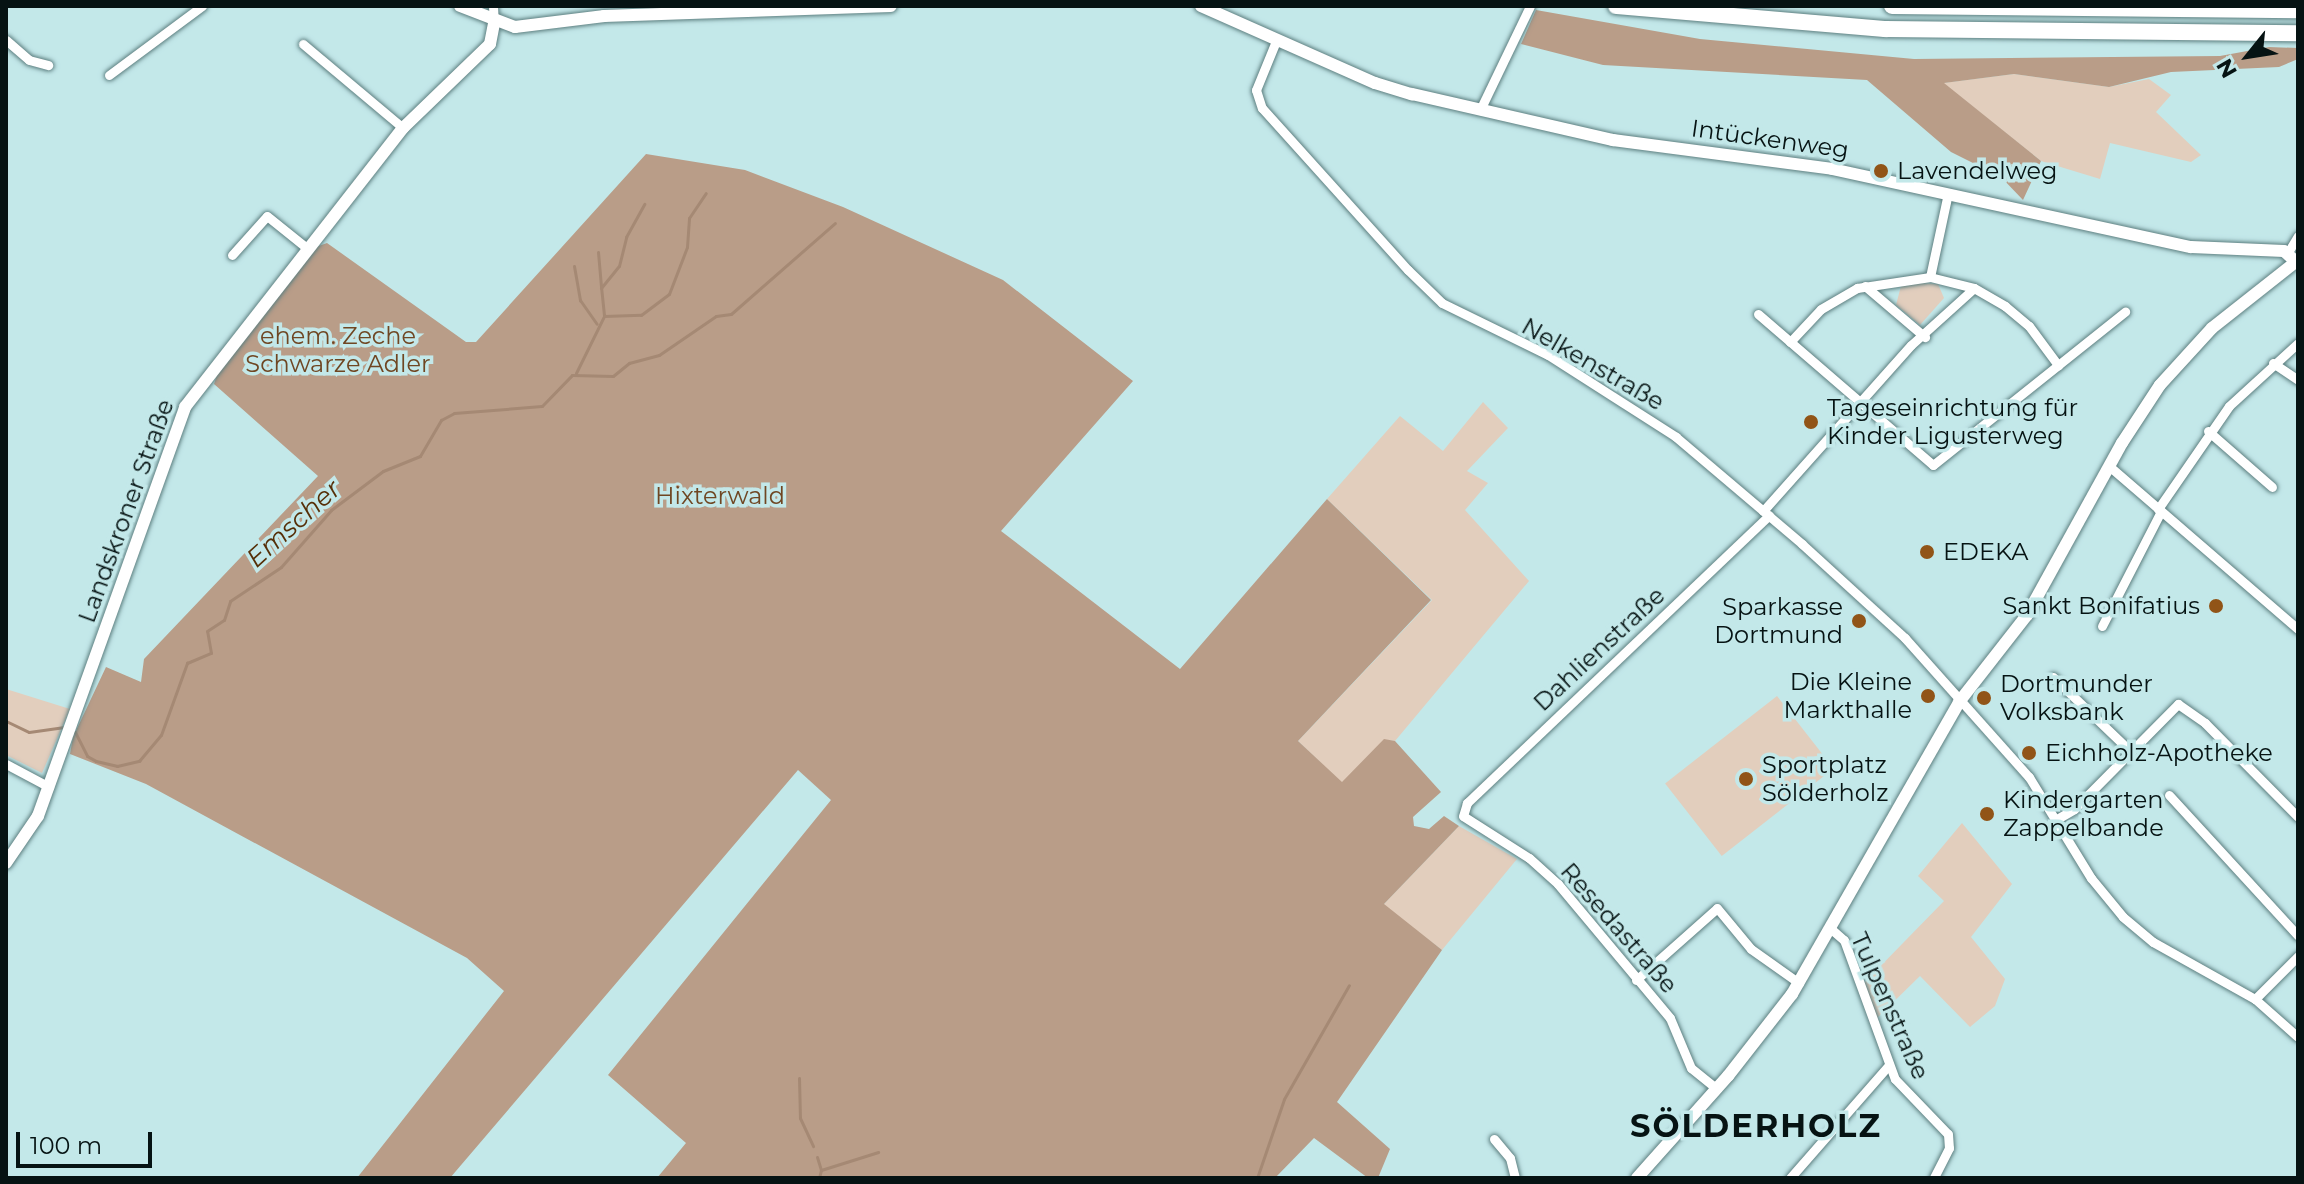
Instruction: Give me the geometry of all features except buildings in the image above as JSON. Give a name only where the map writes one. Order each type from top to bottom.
[{"type":"highway","points":[[1616,6],[1885,29],[2298,33]]},
{"type":"highway","points":[[1892,6],[2298,10]]},
{"type":"street","points":[[109,75],[202,6]]},
{"type":"street","points":[[460,6],[494,23],[515,27],[604,16],[891,6]]},
{"type":"street","points":[[493,6],[494,23]]},
{"type":"street","name":"Intückenweg","points":[[1201,6],[1375,83],[1480,110],[1613,140],[1832,169],[2191,247],[2294,258]]},
{"type":"street","points":[[1480,110],[1528,11]]},
{"type":"street","name":"Landskroner Straße","points":[[6,863],[30,834],[49,787],[185,407],[403,128],[490,44],[494,23]]},
{"type":"street","points":[[6,40],[29,60],[48,65]]},
{"type":"street","name":"Nelkenstraße","points":[[1276,41],[1256,90],[1262,108],[1442,303],[1591,380],[1676,437],[1766,513],[1897,630],[2029,777],[2091,878],[2123,917],[2153,942],[2255,999],[2298,1037]]},
{"type":"street","points":[[303,44],[403,128]]},
{"type":"street","points":[[1930,277],[1948,193]]},
{"type":"street","points":[[232,255],[267,216],[307,248]]},
{"type":"street","points":[[1637,1178],[1717,1089],[1799,983],[1959,702],[2027,615],[2147,404],[2193,346],[2294,258],[2298,236]]},
{"type":"street","points":[[1790,342],[1821,309],[1865,286],[1930,277],[1974,288],[2018,316],[2058,365]]},
{"type":"street","points":[[1865,286],[1925,337]]},
{"type":"street","name":"Dahlienstraße","points":[[1463,816],[1467,803],[1766,513],[1911,345],[1925,337],[1974,288]]},
{"type":"street","points":[[1758,314],[1933,465],[2125,312]]},
{"type":"street","points":[[2102,626],[2159,510],[2208,431],[2273,363],[2298,343]]},
{"type":"street","points":[[2273,363],[2298,380]]},
{"type":"street","points":[[2208,431],[2272,487]]},
{"type":"street","points":[[2109,466],[2298,629]]},
{"type":"street","points":[[2053,677],[2129,750]]},
{"type":"street","points":[[2057,819],[2074,809],[2171,705],[2184,706],[2298,817]]},
{"type":"street","points":[[6,764],[49,787]]},
{"type":"street","points":[[2169,795],[2298,936]]},
{"type":"street","name":"Resedastraße","points":[[1463,816],[1554,880],[1670,1018],[1691,1068],[1717,1089]]},
{"type":"street","points":[[1636,980],[1717,908],[1751,949],[1799,983]]},
{"type":"street","name":"Tulpenstraße","points":[[1830,928],[1844,940],[1889,1065],[1912,1101],[1948,1134],[1949,1148],[1934,1178]]},
{"type":"street","points":[[2255,999],[2298,956]]},
{"type":"street","points":[[1790,1178],[1889,1065]]},
{"type":"street","points":[[1494,1139],[1510,1158],[1515,1178]]},
{"type":"shaded area","points":[[2014,74],[2109,87],[2149,79],[2171,95],[2156,112],[2201,155],[2191,162],[2110,143],[2100,179],[2041,161],[1943,83]]},
{"type":"shaded area","points":[[1902,282],[1938,284],[1944,298],[1920,325],[1896,305]]},
{"type":"shaded area","points":[[1483,402],[1508,428],[1467,471],[1488,483],[1465,510],[1529,581],[1395,741],[1384,740],[1342,783],[1298,741],[1432,600],[1327,499],[1400,416],[1443,451]]},
{"type":"shaded area","points":[[6,689],[70,709],[42,773],[6,755]]},
{"type":"shaded area","name":"Sportplatz Sölderholz","points":[[1777,696],[1834,768],[1722,856],[1665,783]]},
{"type":"shaded area","points":[[1962,823],[2012,884],[1971,937],[2005,979],[1995,1006],[1970,1027],[1920,976],[1875,1020],[1863,984],[1944,901],[1918,876]]},
{"type":"shaded area","points":[[1459,826],[1517,859],[1442,950],[1383,905]]},
{"type":"green space","points":[[1536,10],[1700,39],[1914,59],[2220,56],[2269,47],[2298,48],[2298,59],[2279,67],[2171,72],[2109,87],[2014,74],[1944,83],[2041,161],[2023,200],[2001,177],[1951,152],[1867,80],[1603,65],[1521,44]]},
{"type":"green space","name":"Hixterwald","points":[[646,154],[745,170],[843,207],[1003,280],[1133,381],[1001,531],[1180,669],[1327,499],[1431,600],[1298,741],[1342,782],[1384,739],[1395,741],[1441,792],[1413,817],[1414,826],[1429,829],[1444,816],[1459,826],[1384,904],[1442,950],[1337,1102],[1390,1149],[1378,1178],[1368,1178],[1314,1138],[1275,1178],[657,1178],[686,1143],[608,1075],[831,800],[798,770],[450,1178],[357,1178],[504,991],[467,958],[146,784],[70,754],[73,737],[106,667],[141,682],[144,659],[318,476],[214,384],[219,369],[316,247],[327,243],[466,342],[476,342]]},
{"type":"waterway","name":"Emscher","points":[[576,373],[604,316],[641,315],[669,294],[687,247],[689,218],[706,193]]},
{"type":"waterway","points":[[604,315],[601,288],[619,266],[626,237],[644,204]]},
{"type":"waterway","name":"Emscher","points":[[75,732],[87,756],[96,761],[117,766],[139,761],[161,735],[187,663],[211,653],[207,631],[224,620],[230,601],[281,567],[331,510],[383,471],[420,456],[441,420],[454,413],[542,406],[572,375],[613,376],[629,363],[659,355],[716,316],[731,314],[835,223]]},
{"type":"waterway","points":[[598,252],[601,288]]},
{"type":"waterway","points":[[574,266],[580,300],[597,324]]},
{"type":"waterway","name":"Emscher","points":[[6,721],[29,732],[63,727]]},
{"type":"waterway","points":[[1257,1178],[1284,1099],[1349,985]]},
{"type":"waterway","points":[[799,1078],[800,1118],[813,1146]]},
{"type":"waterway","points":[[821,1170],[878,1152]]},
{"type":"waterway","points":[[817,1157],[821,1170]]},
{"type":"waterway","points":[[819,1178],[821,1170]]},
{"type":"place","name":"Lavendelweg","points":[[1881,171]]},
{"type":"place","name":"Tageseinrichtung für Kinder Ligusterweg","points":[[1811,422]]},
{"type":"place","name":"EDEKA","points":[[1927,552]]},
{"type":"place","name":"Sankt Bonifatius","points":[[2216,606]]},
{"type":"place","name":"Sparkasse Dortmund","points":[[1859,621]]},
{"type":"place","name":"Die Kleine Markthalle","points":[[1928,696]]},
{"type":"place","name":"Dortmunder Volksbank","points":[[1984,698]]},
{"type":"place","name":"Eichholz-Apotheke","points":[[2029,753]]},
{"type":"place","name":"Sportplatz Sölderholz","points":[[1746,779]]},
{"type":"place","name":"Kindergarten Zappelbande","points":[[1987,814]]},
{"type":"district","name":"SÖLDERHOLZ","points":[[1756,1126]]},
{"type":"park label","name":"ehem. Zeche Schwarze Adler","points":[[338,350]]}]
